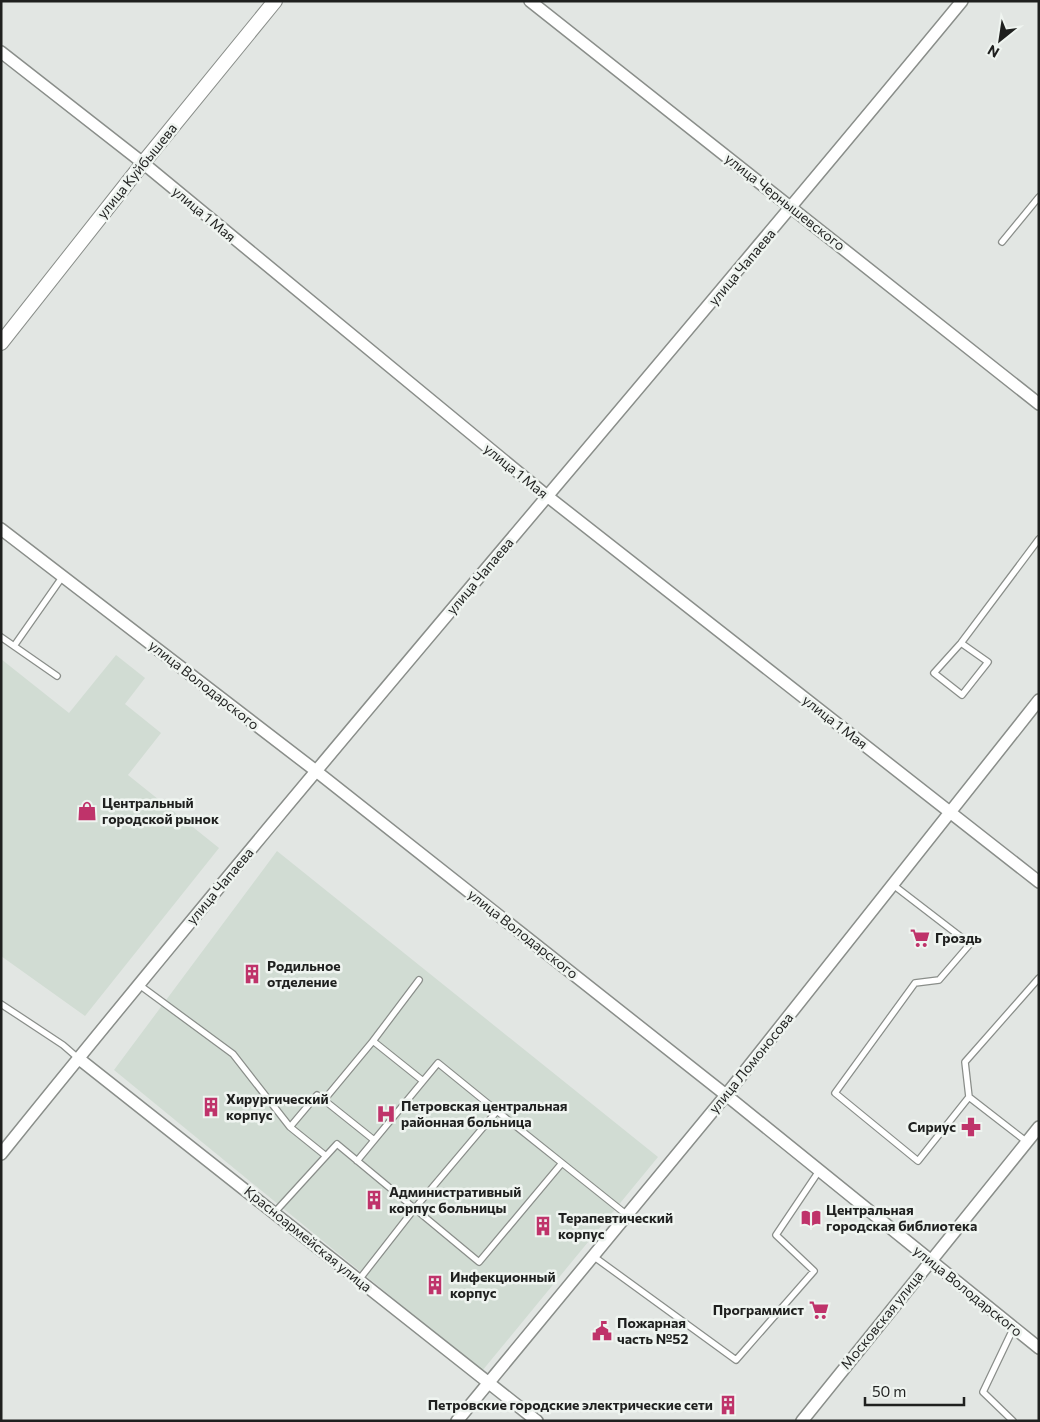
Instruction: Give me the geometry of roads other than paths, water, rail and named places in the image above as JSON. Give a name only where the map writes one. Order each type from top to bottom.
[{"type":"street","name":"улица Куйбышева","points":[[1,343],[143,163],[275,1]]},
{"type":"street","name":"улица Чернышевского","points":[[530,1],[1039,404]]},
{"type":"street","name":"улица Чапаева","points":[[1,1154],[138,984],[547,496],[792,208],[962,1]]},
{"type":"street","name":"улица 1 Мая","points":[[1,52],[143,163],[547,496],[1039,882]]},
{"type":"street","name":"улица Володарского","points":[[1,529],[316,771],[726,1095],[1039,1348]]},
{"type":"street","name":"улица Ломоносова","points":[[457,1421],[726,1095],[1039,700]]},
{"type":"street","name":"Красноармейская улица","points":[[78,1058],[537,1421]]},
{"type":"street","name":"Московская улица","points":[[802,1421],[1039,1127]]},
{"type":"lane","points":[[1002,242],[1039,197]]},
{"type":"lane","points":[[961,643],[988,662],[962,695],[934,673],[961,643],[1039,539]]},
{"type":"lane","points":[[14,646],[63,576]]},
{"type":"lane","points":[[1,637],[57,676]]},
{"type":"lane","points":[[892,884],[970,944],[940,980],[915,983],[835,1093],[918,1161],[969,1097],[965,1062],[1039,978]]},
{"type":"lane","points":[[324,1100],[373,1041],[419,980]]},
{"type":"lane","points":[[138,984],[234,1054],[290,1127],[326,1156]]},
{"type":"lane","points":[[1,1004],[63,1045],[78,1058]]},
{"type":"lane","points":[[373,1041],[423,1081]]},
{"type":"lane","points":[[357,1161],[438,1063],[627,1215]]},
{"type":"lane","points":[[290,1127],[317,1096],[374,1140]]},
{"type":"lane","points":[[969,1097],[1027,1142]]},
{"type":"lane","points":[[358,1281],[415,1208],[497,1111]]},
{"type":"lane","points":[[275,1212],[337,1144],[479,1262],[562,1163]]},
{"type":"lane","points":[[593,1256],[736,1360],[814,1271],[776,1235],[819,1171]]},
{"type":"lane","points":[[1013,1421],[983,1392],[1014,1327]]},
{"type":"place","name":"Центральный городской рынок","points":[[87,811]]},
{"type":"place","name":"Гроздь","points":[[920,938]]},
{"type":"place","name":"Родильное отделение","points":[[252,974]]},
{"type":"place","name":"Хирургический корпус","points":[[211,1107]]},
{"type":"place","name":"Петровская центральная районная больница","points":[[386,1114]]},
{"type":"place","name":"Сириус","points":[[971,1127]]},
{"type":"place","name":"Административный корпус больницы","points":[[374,1200]]},
{"type":"place","name":"Центральная городская библиотека","points":[[811,1218]]},
{"type":"place","name":"Терапевтический корпус","points":[[543,1226]]},
{"type":"place","name":"Инфекционный корпус","points":[[435,1285]]},
{"type":"place","name":"Программист","points":[[819,1310]]},
{"type":"place","name":"Пожарная часть №52","points":[[602,1331]]},
{"type":"place","name":"Петровские городские электрические сети","points":[[728,1405]]}]
